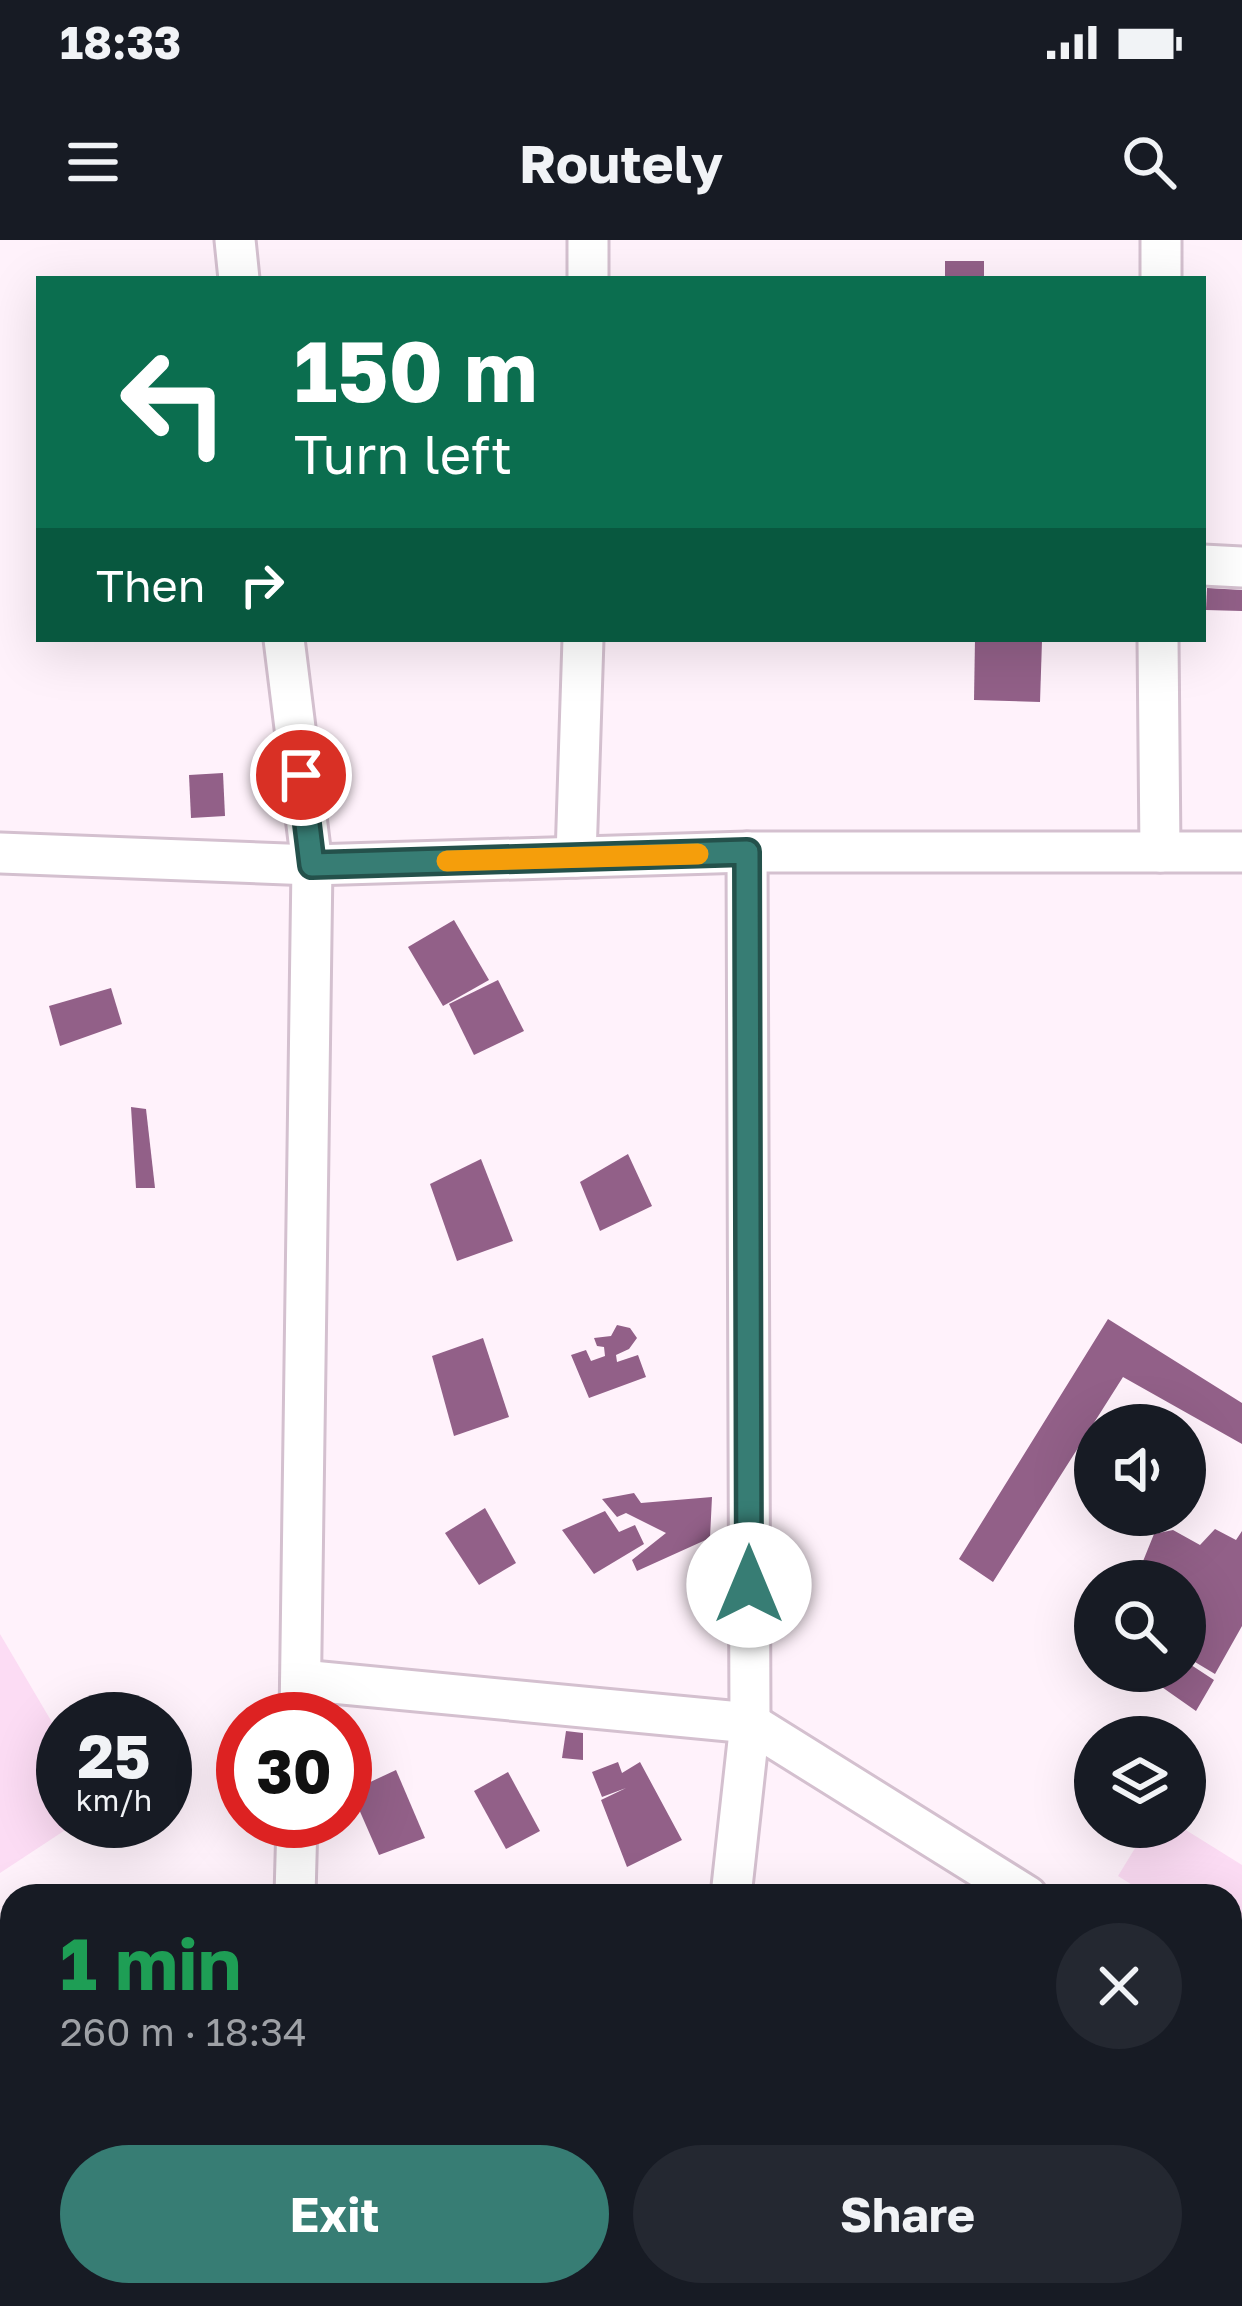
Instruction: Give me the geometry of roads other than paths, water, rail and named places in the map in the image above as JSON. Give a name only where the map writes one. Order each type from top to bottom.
[{"type":"street","points":[[235,240],[239,276]]},
{"type":"street","points":[[588,240],[588,276]]},
{"type":"street","points":[[1161,240],[1161,276]]},
{"type":"street","points":[[1206,565],[1242,567]]},
{"type":"street","points":[[284,642],[312,865],[301,1692]]},
{"type":"street","points":[[576,857],[583,642]]},
{"type":"street","points":[[1158,642],[1160,852]]},
{"type":"street","points":[[0,853],[312,865],[747,852],[1242,852]]},
{"type":"street","points":[[732,1884],[750,1723],[747,852]]},
{"type":"street","points":[[372,1703],[750,1723],[1008,1884]]},
{"type":"street","points":[[295,1884],[296,1848]]}]
